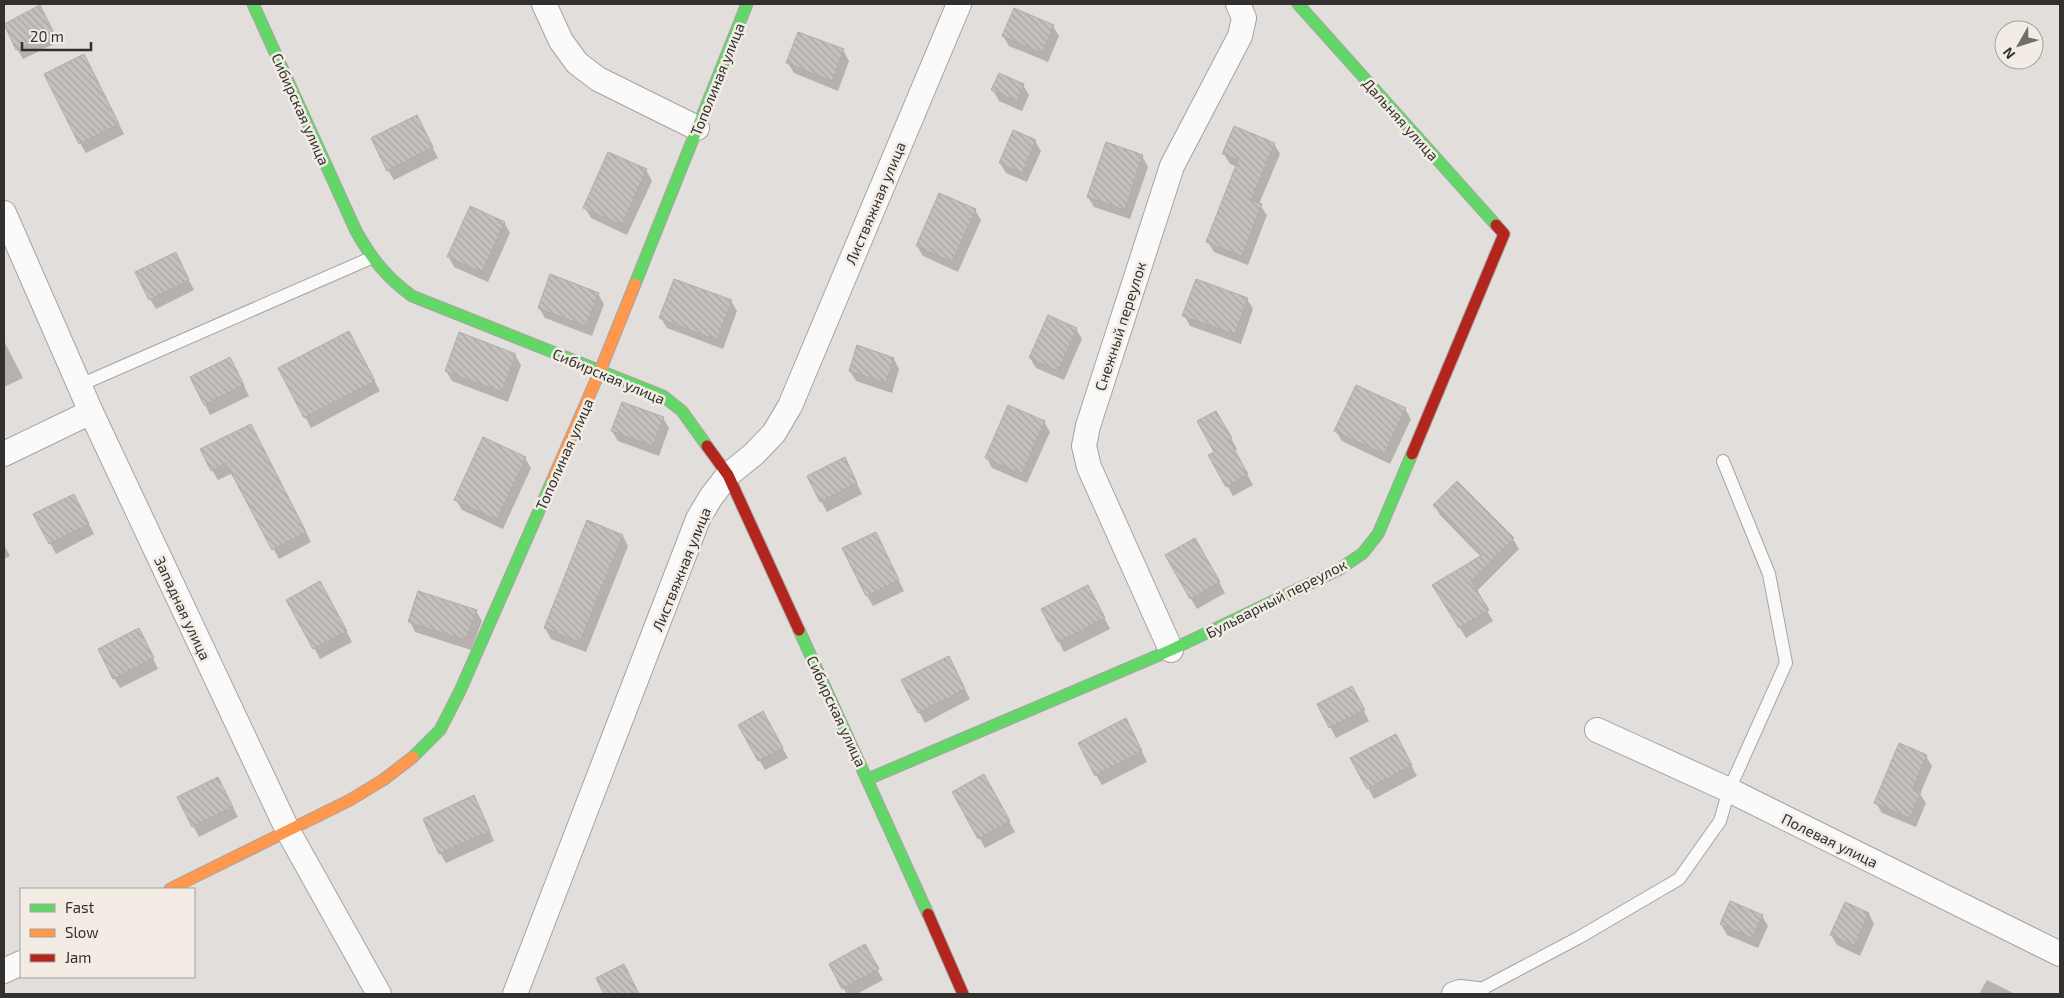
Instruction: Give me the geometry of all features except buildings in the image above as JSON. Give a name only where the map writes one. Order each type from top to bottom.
[{"type":"street","name":"Сибирская улица","points":[[253,4],[356,231],[370,258],[390,281],[412,296],[663,396],[682,411],[728,475],[868,779],[963,994]]},
{"type":"street","points":[[544,4],[561,41],[577,63],[598,78],[697,128]]},
{"type":"street","name":"Тополиная улица","points":[[172,888],[350,800],[383,780],[409,761],[440,730],[460,691],[600,371],[747,4]]},
{"type":"street","name":"Листвяжная улица","points":[[515,994],[698,519],[728,475],[754,454],[774,433],[790,406],[959,4]]},
{"type":"street","name":"Снежный переулок","points":[[1171,650],[1089,467],[1084,446],[1088,426],[1172,166],[1240,36],[1244,18],[1238,4]]},
{"type":"street","name":"Дальняя улица","points":[[1298,4],[1504,234]]},
{"type":"street","name":"Западная улица","points":[[4,213],[91,412],[288,831],[379,994]]},
{"type":"street","name":"Бульварный переулок","points":[[868,779],[1171,650],[1338,570],[1362,553],[1378,534],[1504,234]]},
{"type":"street","points":[[4,454],[91,412]]},
{"type":"street","name":"Полевая улица","points":[[1597,730],[1729,790],[2060,954]]},
{"type":"street","points":[[4,971],[20,963]]},
{"type":"lane","points":[[80,385],[370,258]]},
{"type":"lane","points":[[1468,994],[1578,938],[1679,879],[1720,821],[1729,790],[1786,663],[1769,574],[1723,461]]},
{"type":"traffic: fast","points":[[253,4],[356,231],[387,275],[412,296],[663,396],[682,411],[707,446]]},
{"type":"traffic: fast","points":[[635,284],[747,4]]},
{"type":"traffic: fast","points":[[1298,4],[1496,225]]},
{"type":"traffic: fast","points":[[868,779],[1171,650],[1338,570],[1363,553],[1378,534],[1412,454]]},
{"type":"traffic: fast","points":[[413,757],[440,730],[460,691],[552,481]]},
{"type":"traffic: fast","points":[[799,630],[928,914]]},
{"type":"traffic: slow","points":[[552,481],[600,371],[635,284]]},
{"type":"traffic: slow","points":[[172,888],[350,800],[383,780],[413,757]]},
{"type":"traffic: jam","points":[[1412,454],[1504,234],[1496,225]]},
{"type":"traffic: jam","points":[[707,446],[728,475],[799,630]]},
{"type":"traffic: jam","points":[[928,914],[963,994]]}]
